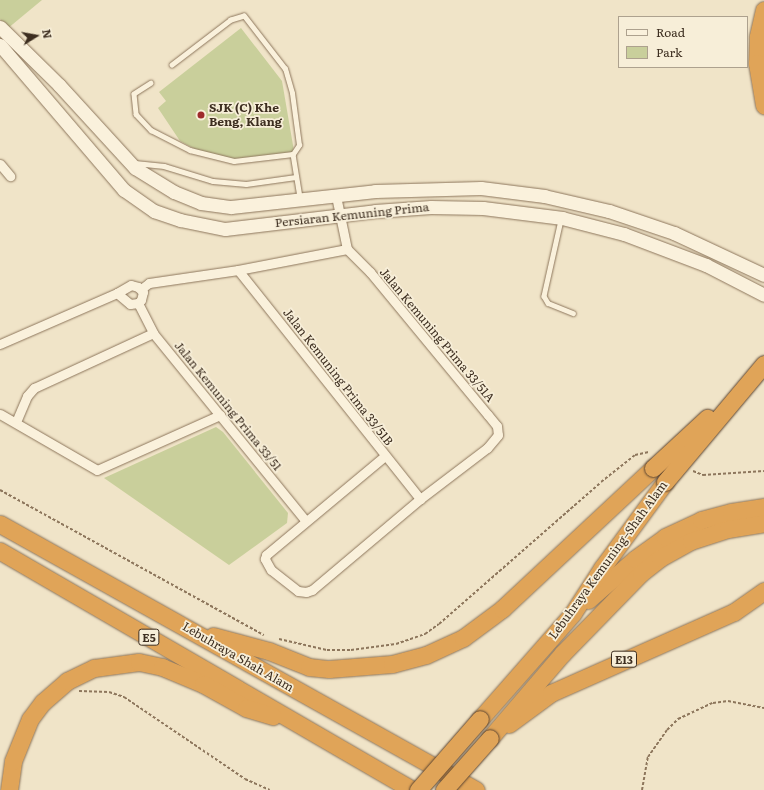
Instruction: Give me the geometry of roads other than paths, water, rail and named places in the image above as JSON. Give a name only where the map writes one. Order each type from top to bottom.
[{"type":"highway","points":[[764,10],[758,37],[757,63],[764,105]]},
{"type":"highway","points":[[189,629],[269,651],[310,668],[359,668],[426,655],[463,638],[502,609],[758,370]]},
{"type":"highway","name":"Lebuhraya Kemuning–Shah Alam","points":[[418,790],[573,613],[602,568],[665,482],[758,370]]},
{"type":"highway","points":[[573,613],[635,558],[665,537],[701,520],[731,512],[764,507]]},
{"type":"highway","points":[[490,738],[562,654],[617,595],[655,562],[698,538],[728,529],[764,523]]},
{"type":"highway","name":"Lebuhraya Shah Alam","points":[[0,524],[476,790]]},
{"type":"highway","name":"E5","points":[[0,551],[413,790]]},
{"type":"highway","name":"E13","points":[[444,790],[490,738],[550,693],[734,612],[764,591]]},
{"type":"highway","points":[[10,790],[13,761],[30,719],[43,702],[67,681],[94,668],[139,662],[162,667],[203,684],[246,708],[298,723]]},
{"type":"street","name":"Persiaran Kemuning Prima","points":[[0,28],[45,71],[129,162],[146,177],[174,192],[201,203],[231,207],[427,188],[481,188],[544,196],[609,211],[643,222],[729,258],[764,275]]},
{"type":"street","name":"Persiaran Kemuning Prima","points":[[0,45],[124,190],[154,210],[193,224],[225,229],[341,215],[431,207],[483,208],[562,218],[624,234],[706,265],[764,295]]},
{"type":"street","points":[[33,82],[45,71]]},
{"type":"street","points":[[0,164],[10,176]]},
{"type":"street","points":[[141,289],[149,283],[238,270],[347,249],[336,196]]},
{"type":"street","name":"Jalan Kemuning Prima 33/51A","points":[[347,249],[370,272],[497,426],[495,440],[420,499]]},
{"type":"street","name":"Jalan Kemuning Prima 33/51B","points":[[238,270],[420,499]]},
{"type":"street","points":[[0,344],[117,294],[131,285],[141,289]]},
{"type":"street","points":[[117,294],[130,304],[138,303],[142,297],[141,289]]},
{"type":"street","name":"Jalan Kemuning Prima 33/51","points":[[138,303],[153,333],[305,520]]},
{"type":"street","points":[[16,422],[27,396],[34,388],[153,333]]},
{"type":"street","points":[[0,414],[16,422],[93,469],[100,470],[220,415]]},
{"type":"street","points":[[385,456],[305,520],[269,552],[265,559],[271,570],[291,587],[306,592],[322,582],[420,499]]},
{"type":"lane","points":[[151,83],[134,94],[136,114],[152,130],[190,150],[234,161],[292,154],[299,145],[299,131],[285,69],[244,16],[231,20],[172,65]]},
{"type":"lane","points":[[292,154],[301,201]]},
{"type":"lane","points":[[129,162],[164,166],[214,182],[246,184],[296,177]]},
{"type":"lane","points":[[562,218],[545,290],[545,301],[573,313]]},
{"type":"place","name":"SJK (C) Khe Beng, Klang","points":[[201,115]]}]
